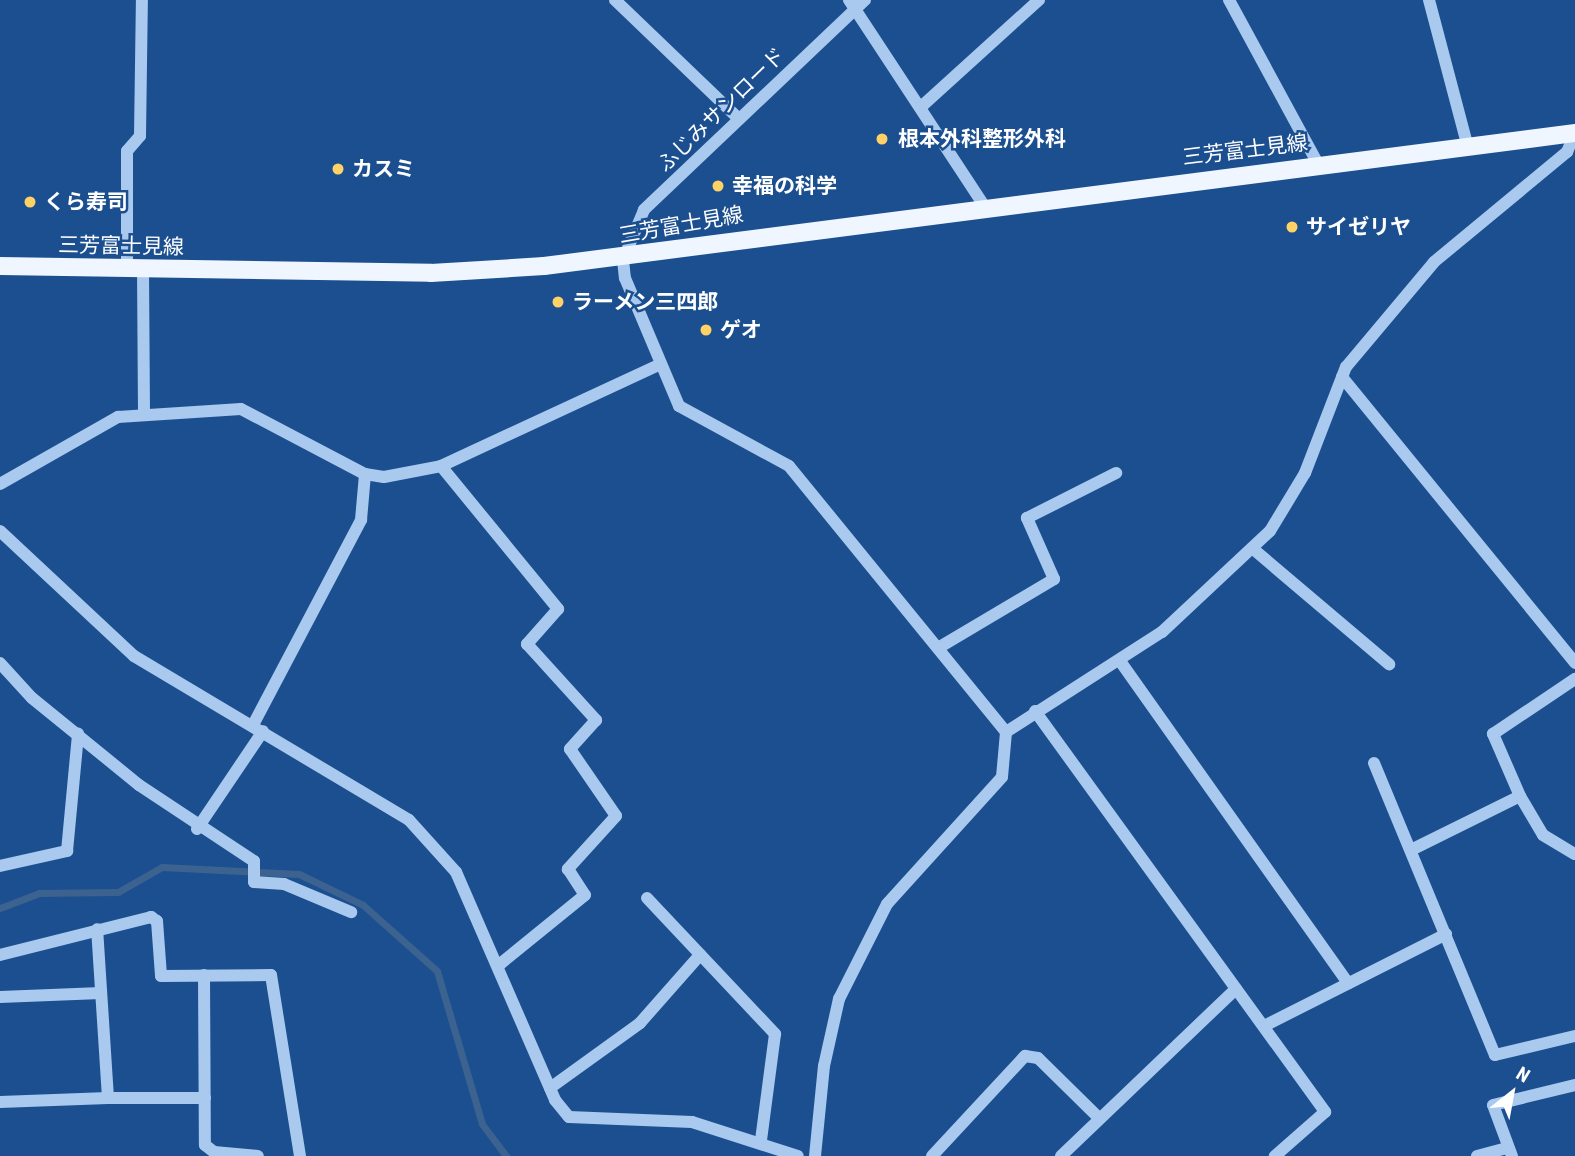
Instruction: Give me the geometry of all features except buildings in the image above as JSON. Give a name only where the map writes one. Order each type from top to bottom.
[{"type":"main road","name":"三芳富士見線","points":[[0,266],[431,273],[623,260],[762,234],[1467,144],[1575,133]]},
{"type":"street","points":[[142,0],[140,136],[127,151],[144,414]]},
{"type":"street","points":[[615,0],[740,119]]},
{"type":"street","points":[[922,106],[1039,0]]},
{"type":"street","points":[[1229,0],[1318,164]]},
{"type":"street","points":[[1429,0],[1467,144]]},
{"type":"street","points":[[857,2],[985,207]]},
{"type":"street","name":"ふじみサンロード","points":[[623,260],[644,210],[857,2]]},
{"type":"street","points":[[1006,732],[1035,710],[1121,661],[1162,632],[1252,548],[1305,473],[1342,377],[1434,262],[1567,152],[1575,133]]},
{"type":"street","points":[[623,260],[661,364],[686,413],[789,466],[1006,732],[1002,777],[887,904],[839,999],[824,1066],[815,1156]]},
{"type":"street","points":[[0,484],[86,430],[144,414],[241,409],[365,474],[441,466],[661,364]]},
{"type":"street","points":[[1342,377],[1575,663]]},
{"type":"street","points":[[441,466],[558,609],[527,644],[596,720],[570,749],[616,816],[568,869],[585,895],[500,964]]},
{"type":"street","points":[[938,648],[1054,579],[1027,518],[1116,473]]},
{"type":"street","points":[[197,829],[258,728],[361,520],[365,474]]},
{"type":"street","points":[[0,531],[134,656],[409,820],[456,872],[500,964],[550,1088],[569,1117],[692,1122],[761,1140],[798,1156]]},
{"type":"street","points":[[1252,548],[1389,664]]},
{"type":"street","points":[[1121,661],[1348,983]]},
{"type":"street","points":[[0,663],[78,734],[197,829],[254,870],[254,882],[284,884],[351,912]]},
{"type":"street","points":[[1575,679],[1493,734],[1520,796],[1543,835],[1575,854]]},
{"type":"street","points":[[1035,710],[1325,1112],[1275,1156]]},
{"type":"street","points":[[0,866],[67,851],[78,734]]},
{"type":"street","points":[[1374,763],[1415,848],[1495,1055],[1575,1036]]},
{"type":"street","points":[[1415,848],[1520,796]]},
{"type":"street","points":[[647,898],[775,1034],[761,1140]]},
{"type":"street","points":[[0,955],[151,917],[157,921],[161,976],[271,975],[300,1156]]},
{"type":"street","points":[[97,929],[108,1098]]},
{"type":"street","points":[[1264,1026],[1446,934]]},
{"type":"street","points":[[550,1088],[639,1023],[701,956]]},
{"type":"street","points":[[204,975],[205,1145],[239,1155],[258,1156]]},
{"type":"street","points":[[1061,1156],[1097,1116],[1236,989]]},
{"type":"street","points":[[0,997],[101,993]]},
{"type":"street","points":[[932,1156],[1025,1056],[1038,1058],[1097,1116]]},
{"type":"street","points":[[1477,1156],[1510,1152],[1493,1105],[1575,1085]]},
{"type":"street","points":[[0,1102],[205,1098]]},
{"type":"waterway","points":[[0,908],[39,893],[118,892],[162,867],[299,874],[363,905],[437,971],[482,1124],[506,1156]]},
{"type":"place","name":"根本外科整形外科","points":[[882,139]]},
{"type":"place","name":"カスミ","points":[[338,169]]},
{"type":"place","name":"幸福の科学","points":[[718,186]]},
{"type":"place","name":"くら寿司","points":[[30,202]]},
{"type":"place","name":"サイゼリヤ","points":[[1292,227]]},
{"type":"place","name":"ラーメン三四郎","points":[[558,302]]},
{"type":"place","name":"ゲオ","points":[[706,330]]}]
